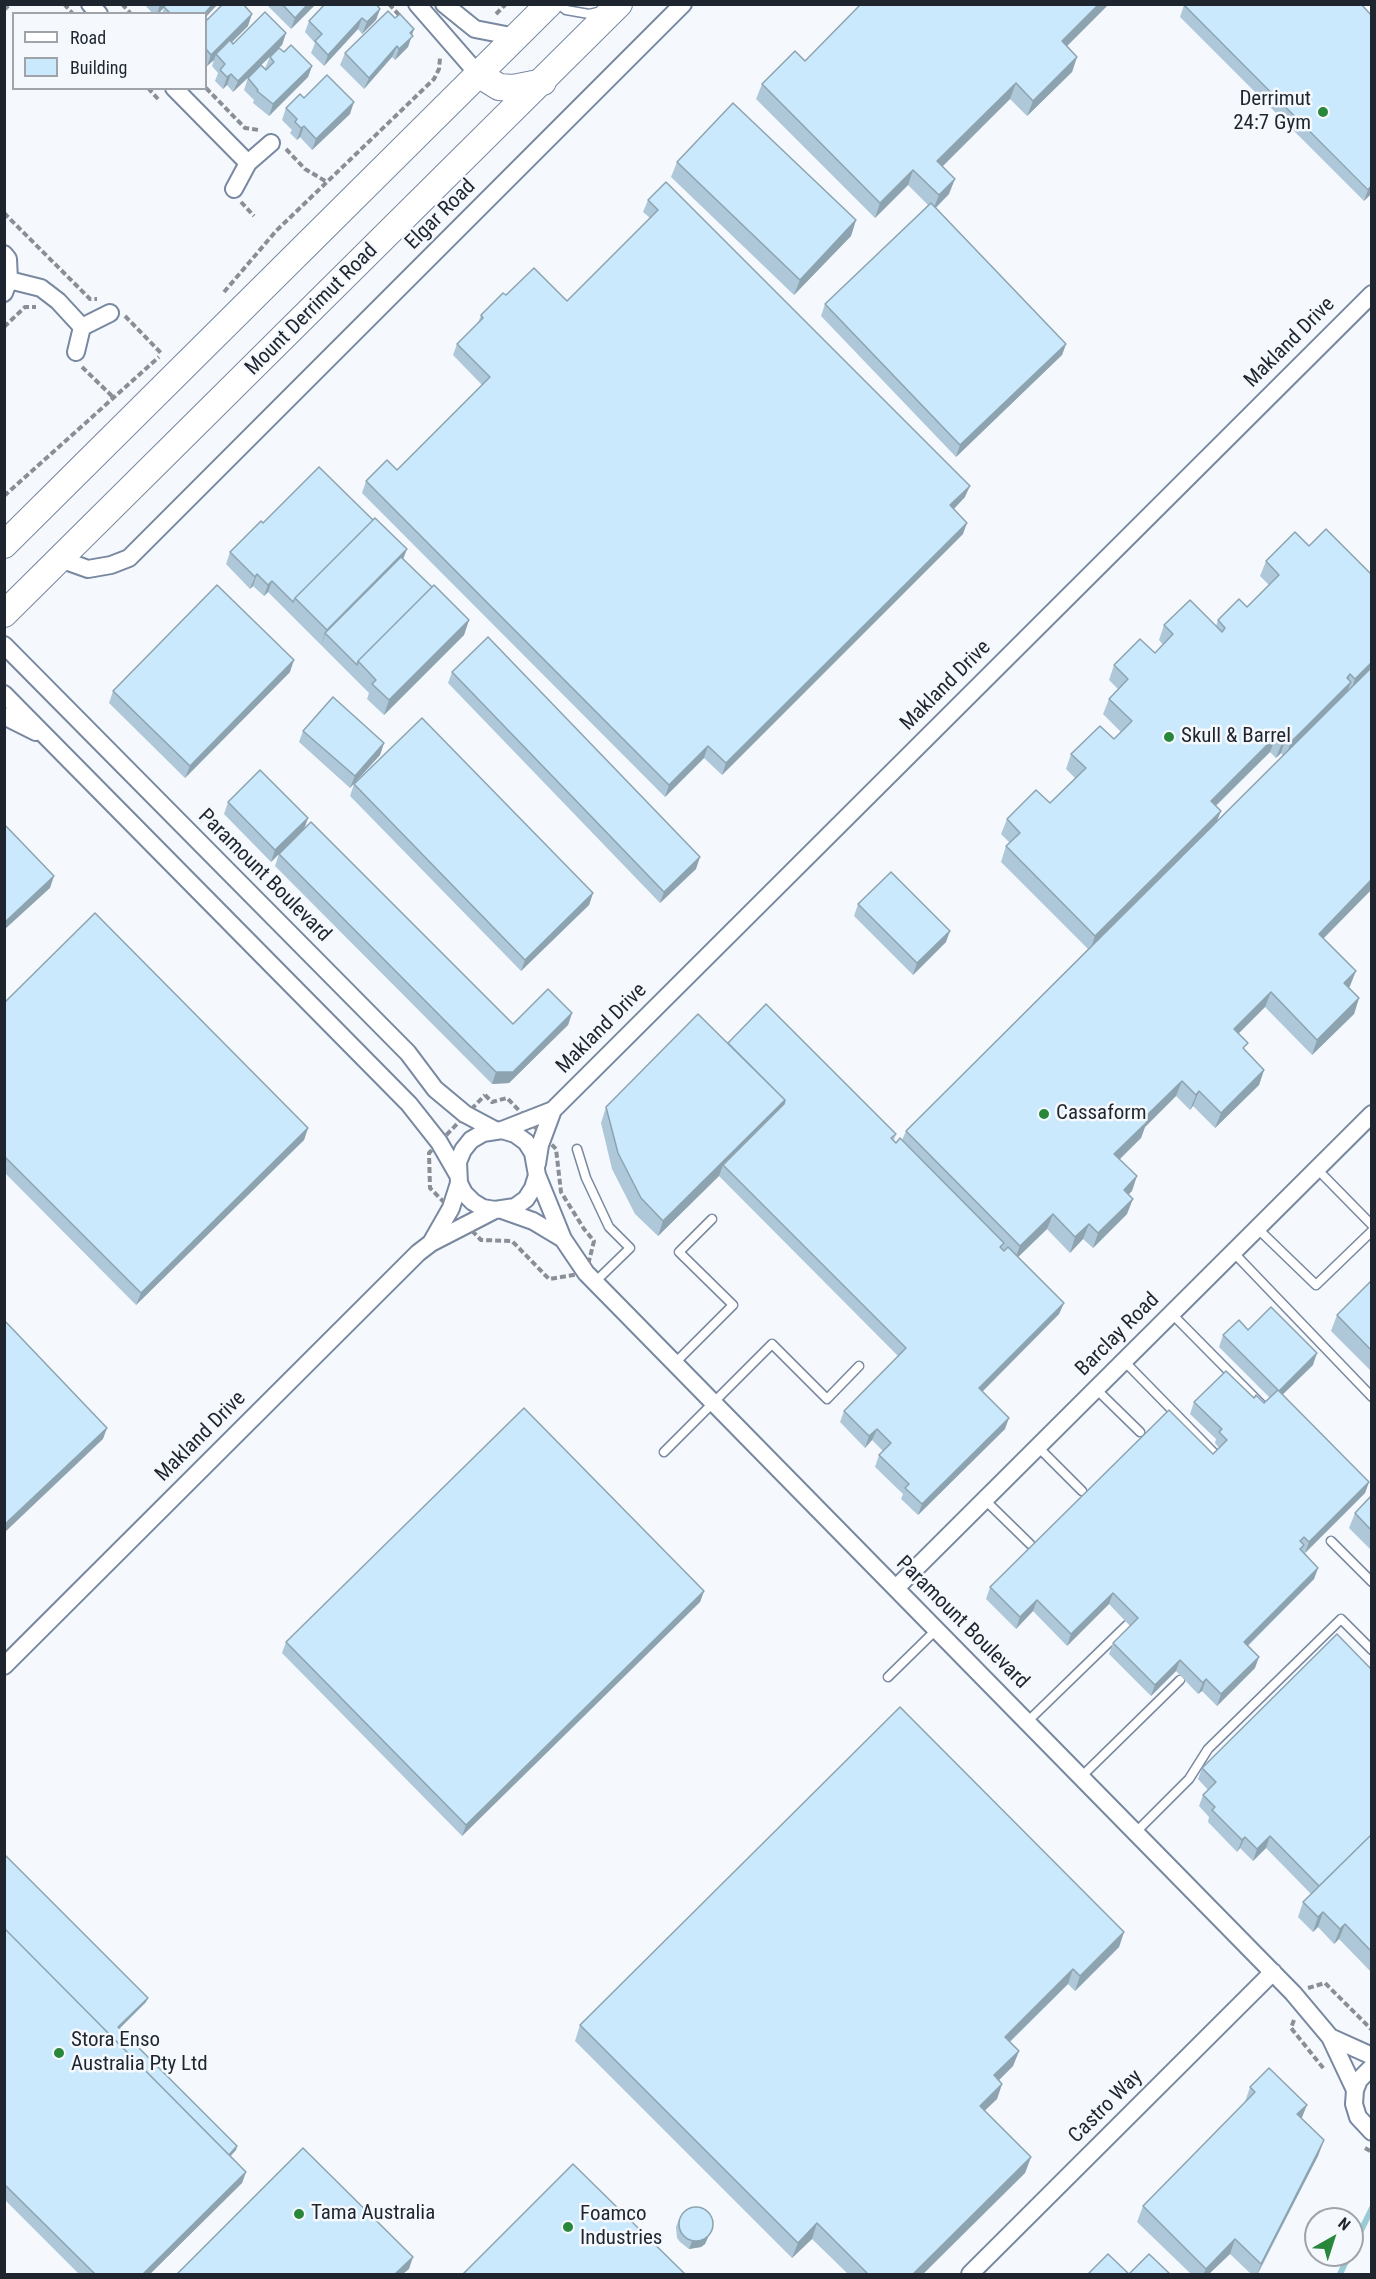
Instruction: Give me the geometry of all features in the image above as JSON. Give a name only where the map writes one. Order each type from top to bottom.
[{"type":"main road","points":[[4,545],[549,4]]},
{"type":"main road","name":"Mount Derrimut Road","points":[[4,614],[618,6]]},
{"type":"main road","points":[[478,74],[499,87],[513,88],[543,82]]},
{"type":"street","points":[[417,4],[478,74]]},
{"type":"street","points":[[444,4],[475,29],[516,36]]},
{"type":"street","name":"Elgar Road","points":[[60,560],[88,569],[111,565],[129,558],[683,4]]},
{"type":"street","points":[[176,90],[248,163]]},
{"type":"street","points":[[236,195],[248,163],[271,143]]},
{"type":"street","points":[[4,254],[8,259],[7,286],[41,288],[58,301],[82,327]]},
{"type":"street","name":"Makland Drive","points":[[499,1130],[553,1110],[1371,294]]},
{"type":"street","points":[[82,327],[115,312]]},
{"type":"street","points":[[76,356],[82,327]]},
{"type":"street","name":"Paramount Boulevard","points":[[4,645],[408,1053],[435,1089],[465,1114],[499,1130]]},
{"type":"street","points":[[4,694],[409,1104],[439,1142],[464,1193],[473,1202],[483,1208],[499,1210],[515,1207],[526,1199],[533,1188],[537,1170],[533,1153],[525,1142],[515,1134],[499,1130],[483,1133],[467,1145],[458,1162],[458,1179]]},
{"type":"street","points":[[4,716],[48,738]]},
{"type":"street","name":"Makland Drive","points":[[537,1170],[540,1145],[553,1110]]},
{"type":"street","name":"Barclay Road","points":[[896,1588],[1371,1114]]},
{"type":"street","name":"Paramount Boulevard","points":[[537,1170],[563,1239],[595,1282],[1274,1972],[1330,2037],[1355,2090],[1354,2104],[1366,2138]]},
{"type":"street","name":"Makland Drive","points":[[431,1243],[451,1208],[458,1179]]},
{"type":"street","name":"Makland Drive","points":[[4,1666],[404,1266],[431,1243],[499,1210]]},
{"type":"street","name":"Paramount Boulevard","points":[[499,1210],[532,1221],[563,1239]]},
{"type":"street","name":"Castro Way","points":[[970,2274],[1274,1972]]},
{"type":"street","name":"Paramount Boulevard","points":[[1330,2037],[1371,2056]]},
{"type":"street","points":[[1355,2090],[1359,2080],[1371,2067]]},
{"type":"lane","points":[[558,4],[566,10],[589,14],[618,6]]},
{"type":"lane","points":[[577,1149],[586,1178],[609,1227],[630,1248],[595,1282]]},
{"type":"lane","points":[[1317,1169],[1371,1226]]},
{"type":"lane","points":[[675,1364],[733,1305],[679,1252],[712,1219]]},
{"type":"lane","points":[[1257,1228],[1316,1285],[1371,1232]]},
{"type":"lane","points":[[1233,1252],[1371,1397]]},
{"type":"lane","points":[[1172,1314],[1264,1408]]},
{"type":"lane","points":[[664,1452],[772,1344],[827,1399],[859,1366]]},
{"type":"lane","points":[[1124,1361],[1216,1455]]},
{"type":"lane","points":[[1096,1389],[1140,1432]]},
{"type":"lane","points":[[1038,1447],[1082,1491]]},
{"type":"lane","points":[[985,1500],[1030,1544]]},
{"type":"lane","points":[[1331,1541],[1371,1582]]},
{"type":"lane","points":[[1136,1832],[1190,1779],[1208,1749],[1341,1619],[1371,1650]]},
{"type":"lane","points":[[1027,1722],[1127,1625]]},
{"type":"lane","points":[[888,1677],[937,1629]]},
{"type":"lane","points":[[1082,1777],[1180,1680]]},
{"type":"path","points":[[4,10],[10,4]]},
{"type":"path","points":[[488,16],[497,14],[507,4]]},
{"type":"path","points":[[220,297],[276,231],[434,79],[439,69],[440,47],[451,41]]},
{"type":"path","points":[[150,90],[164,104]]},
{"type":"path","points":[[236,195],[254,216]]},
{"type":"path","points":[[4,213],[90,299],[99,300]]},
{"type":"path","points":[[4,327],[25,307],[40,307]]},
{"type":"path","points":[[115,312],[162,354]]},
{"type":"path","points":[[4,496],[170,347]]},
{"type":"path","points":[[76,356],[114,398]]},
{"type":"path","points":[[1325,1983],[1371,2030]]},
{"type":"path","points":[[1291,2028],[1329,2078]]},
{"type":"path","points":[[1366,2138],[1371,2152]]},
{"type":"building","points":[[166,4],[213,4],[206,12],[169,12],[164,7]]},
{"type":"building","points":[[223,4],[243,4],[252,14],[211,55],[207,50],[207,20]]},
{"type":"building","points":[[282,4],[308,4],[295,18]]},
{"type":"building","points":[[325,4],[376,4],[380,9],[367,22],[362,18],[328,55],[315,41],[322,34],[309,21]]},
{"type":"building","points":[[861,4],[1099,4],[1062,41],[1077,57],[1033,101],[1016,83],[937,161],[955,179],[939,195],[913,170],[880,203],[762,84],[795,51],[805,61]]},
{"type":"building","name":"Derrimut 24:7 Gym","points":[[1361,4],[1371,15],[1371,186],[1368,190],[1184,5]]},
{"type":"building","points":[[388,11],[395,18],[400,14],[414,29],[410,33],[413,36],[399,49],[397,46],[369,78],[345,53]]},
{"type":"building","points":[[265,12],[286,33],[238,81],[231,74],[227,77],[220,70],[225,64],[216,54],[230,40],[233,44]]},
{"type":"building","points":[[291,45],[312,66],[273,104],[257,91],[248,78],[261,65],[266,70],[274,62],[270,57],[279,48],[284,52]]},
{"type":"building","points":[[327,75],[354,102],[316,139],[304,126],[301,128],[295,122],[297,119],[286,108],[300,94],[304,98]]},
{"type":"building","points":[[733,103],[856,220],[800,280],[677,162]]},
{"type":"building","points":[[666,182],[970,486],[950,505],[967,523],[726,763],[708,746],[669,785],[366,481],[387,460],[397,470],[490,377],[457,344],[483,318],[481,315],[503,293],[506,295],[534,268],[567,301],[658,210],[648,200]]},
{"type":"building","points":[[931,203],[1066,344],[960,445],[825,304]]},
{"type":"building","points":[[319,467],[373,520],[293,602],[272,581],[268,585],[257,574],[255,577],[230,552],[261,521],[263,523]]},
{"type":"building","points":[[375,518],[407,549],[327,630],[295,598]]},
{"type":"building","points":[[1326,529],[1371,574],[1371,663],[1355,679],[1350,674],[1347,678],[1351,682],[1291,742],[1286,738],[1282,743],[1276,736],[1211,801],[1221,811],[1095,936],[1006,846],[1020,833],[1007,819],[1036,790],[1050,803],[1086,768],[1071,754],[1100,726],[1114,739],[1132,721],[1109,699],[1128,679],[1114,665],[1140,639],[1155,653],[1173,634],[1164,625],[1190,600],[1222,632],[1225,628],[1218,620],[1239,599],[1247,607],[1279,575],[1266,561],[1295,532],[1309,546]]},
{"type":"building","points":[[401,557],[432,587],[358,661],[357,665],[325,633]]},
{"type":"building","points":[[217,585],[294,660],[190,766],[113,691]]},
{"type":"building","points":[[434,585],[469,620],[389,700],[372,684],[376,680],[358,661]]},
{"type":"building","points":[[488,637],[700,857],[664,892],[452,672]]},
{"type":"building","points":[[1371,668],[1371,880],[1319,934],[1356,971],[1344,983],[1359,998],[1317,1040],[1271,992],[1234,1029],[1248,1043],[1243,1048],[1264,1070],[1221,1113],[1199,1091],[1196,1095],[1182,1081],[1143,1119],[1147,1122],[1114,1154],[1137,1176],[1124,1190],[1133,1199],[1098,1233],[1089,1224],[1075,1237],[1053,1214],[1020,1246],[906,1131]]},
{"type":"building","points":[[333,697],[384,743],[355,776],[303,731]]},
{"type":"building","points":[[422,718],[593,893],[525,960],[354,784]]},
{"type":"building","points":[[260,770],[308,818],[275,850],[228,802]]},
{"type":"building","points":[[311,822],[513,1024],[548,989],[572,1013],[513,1072],[496,1072],[279,854]]},
{"type":"building","points":[[4,824],[54,876],[4,923]]},
{"type":"building","points":[[891,872],[950,931],[917,963],[858,904]]},
{"type":"building","points":[[95,913],[308,1128],[141,1293],[4,1156],[4,1003]]},
{"type":"building","points":[[766,1004],[896,1134],[891,1138],[896,1143],[900,1138],[1004,1243],[1000,1247],[1004,1251],[1008,1247],[1064,1303],[979,1388],[1009,1418],[922,1504],[905,1488],[909,1484],[879,1455],[891,1443],[877,1429],[869,1436],[844,1411],[906,1348],[723,1165],[784,1104],[785,1100],[728,1043]]},
{"type":"building","points":[[698,1014],[785,1100],[663,1221],[641,1198],[618,1153],[606,1107]]},
{"type":"building","points":[[1371,1281],[1371,1350],[1337,1315]]},
{"type":"building","points":[[1271,1307],[1317,1353],[1279,1391],[1223,1335],[1239,1320],[1248,1330]]},
{"type":"building","points":[[4,1320],[107,1428],[4,1525]]},
{"type":"building","points":[[1226,1371],[1254,1398],[1256,1395],[1264,1403],[1278,1390],[1369,1482],[1309,1542],[1304,1537],[1300,1541],[1304,1545],[1300,1549],[1318,1568],[1244,1642],[1259,1657],[1221,1694],[1206,1679],[1203,1683],[1180,1660],[1155,1685],[1113,1643],[1138,1618],[1113,1593],[1071,1634],[1037,1600],[1020,1617],[990,1587],[1169,1410],[1213,1454],[1227,1440],[1219,1432],[1222,1429],[1194,1402]]},
{"type":"building","points":[[524,1408],[704,1591],[466,1825],[286,1642]]},
{"type":"building","points":[[1371,1496],[1371,1530],[1355,1513]]},
{"type":"building","points":[[1337,1634],[1371,1669],[1371,1835],[1319,1886],[1270,1836],[1257,1849],[1245,1837],[1242,1840],[1212,1810],[1215,1807],[1203,1795],[1216,1782],[1202,1768]]},
{"type":"building","points":[[900,1707],[1124,1932],[1080,1976],[1073,1969],[1005,2037],[1019,2051],[994,2075],[1002,2084],[980,2106],[1031,2157],[913,2274],[868,2274],[817,2223],[798,2243],[580,2025]]},
{"type":"building","points":[[1371,1835],[1371,1951],[1345,1924],[1340,1929],[1323,1912],[1318,1917],[1303,1902]]},
{"type":"building","points":[[4,1854],[148,1998],[118,2027],[237,2146],[229,2155],[4,1928]]},
{"type":"building","name":"Stora Enso Australia Pty Ltd","points":[[4,1928],[246,2172],[143,2274],[95,2274],[4,2184]]},
{"type":"building","points":[[1269,2068],[1307,2105],[1297,2114],[1324,2140],[1261,2264],[1235,2239],[1206,2269],[1143,2206],[1255,2092],[1250,2087]]},
{"type":"building","name":"Tama Australia","points":[[303,2148],[413,2257],[395,2274],[177,2274]]},
{"type":"building","name":"Foamco Industries","points":[[573,2164],[685,2274],[463,2274]]},
{"type":"building","points":[[696,2207],[708,2212],[713,2224],[708,2236],[696,2241],[684,2236],[679,2224],[684,2212]]},
{"type":"building","points":[[1108,2254],[1129,2274],[1088,2274]]},
{"type":"building","points":[[1149,2254],[1170,2274],[1129,2274]]},
{"type":"waterway","points":[[1364,2224],[1372,2208]]},
{"type":"waterway","points":[[1340,2274],[1343,2267]]},
{"type":"place","name":"Derrimut 24:7 Gym","points":[[1323,112]]},
{"type":"place","name":"Skull & Barrel","points":[[1169,737]]},
{"type":"place","name":"Cassaform","points":[[1044,1114]]},
{"type":"place","name":"Stora Enso Australia Pty Ltd","points":[[59,2053]]},
{"type":"place","name":"Tama Australia","points":[[299,2214]]},
{"type":"place","name":"Foamco Industries","points":[[568,2227]]}]
